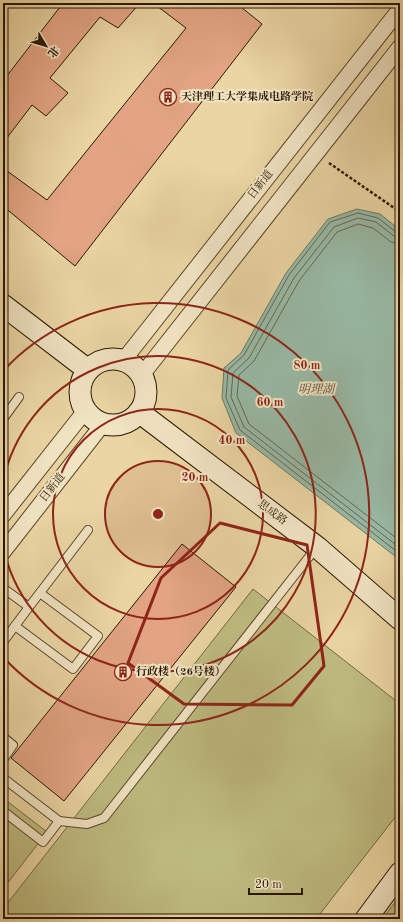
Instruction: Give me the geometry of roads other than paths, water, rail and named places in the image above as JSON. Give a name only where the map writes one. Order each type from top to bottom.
[{"type":"street","name":"日新道","points":[[123,361],[400,9]]},
{"type":"street","points":[[141,376],[400,47]]},
{"type":"street","points":[[3,305],[88,370]]},
{"type":"street","points":[[106,360],[123,361],[135,368],[141,376],[145,386],[146,396],[139,412],[126,423],[115,425],[104,424],[93,419],[85,411],[80,400],[82,379],[88,370],[96,364],[106,360]]},
{"type":"street","name":"日新道","points":[[3,515],[85,411]]},
{"type":"street","name":"思成路","points":[[139,412],[317,547],[400,619]]},
{"type":"street","name":"日新道","points":[[3,552],[104,424]]},
{"type":"street","points":[[366,919],[400,873]]},
{"type":"lane","points":[[3,418],[19,397]]},
{"type":"lane","points":[[3,642],[88,530]]},
{"type":"lane","points":[[3,778],[59,822],[87,824],[104,818],[317,547]]},
{"type":"lane","points":[[3,588],[29,607]]},
{"type":"lane","points":[[15,626],[73,669],[98,636],[40,593]]},
{"type":"lane","points":[[3,737],[13,745],[3,760]]},
{"type":"lane","points":[[3,811],[43,842],[59,822]]},
{"type":"water","name":"明理湖","points":[[357,209],[380,214],[400,230],[400,560],[236,433],[222,398],[224,368],[241,353],[286,273],[328,219]]},
{"type":"place","name":"天津理工大学集成电路学院","points":[[168,97]]},
{"type":"place","name":"行政楼（26号楼）","points":[[123,672]]}]
